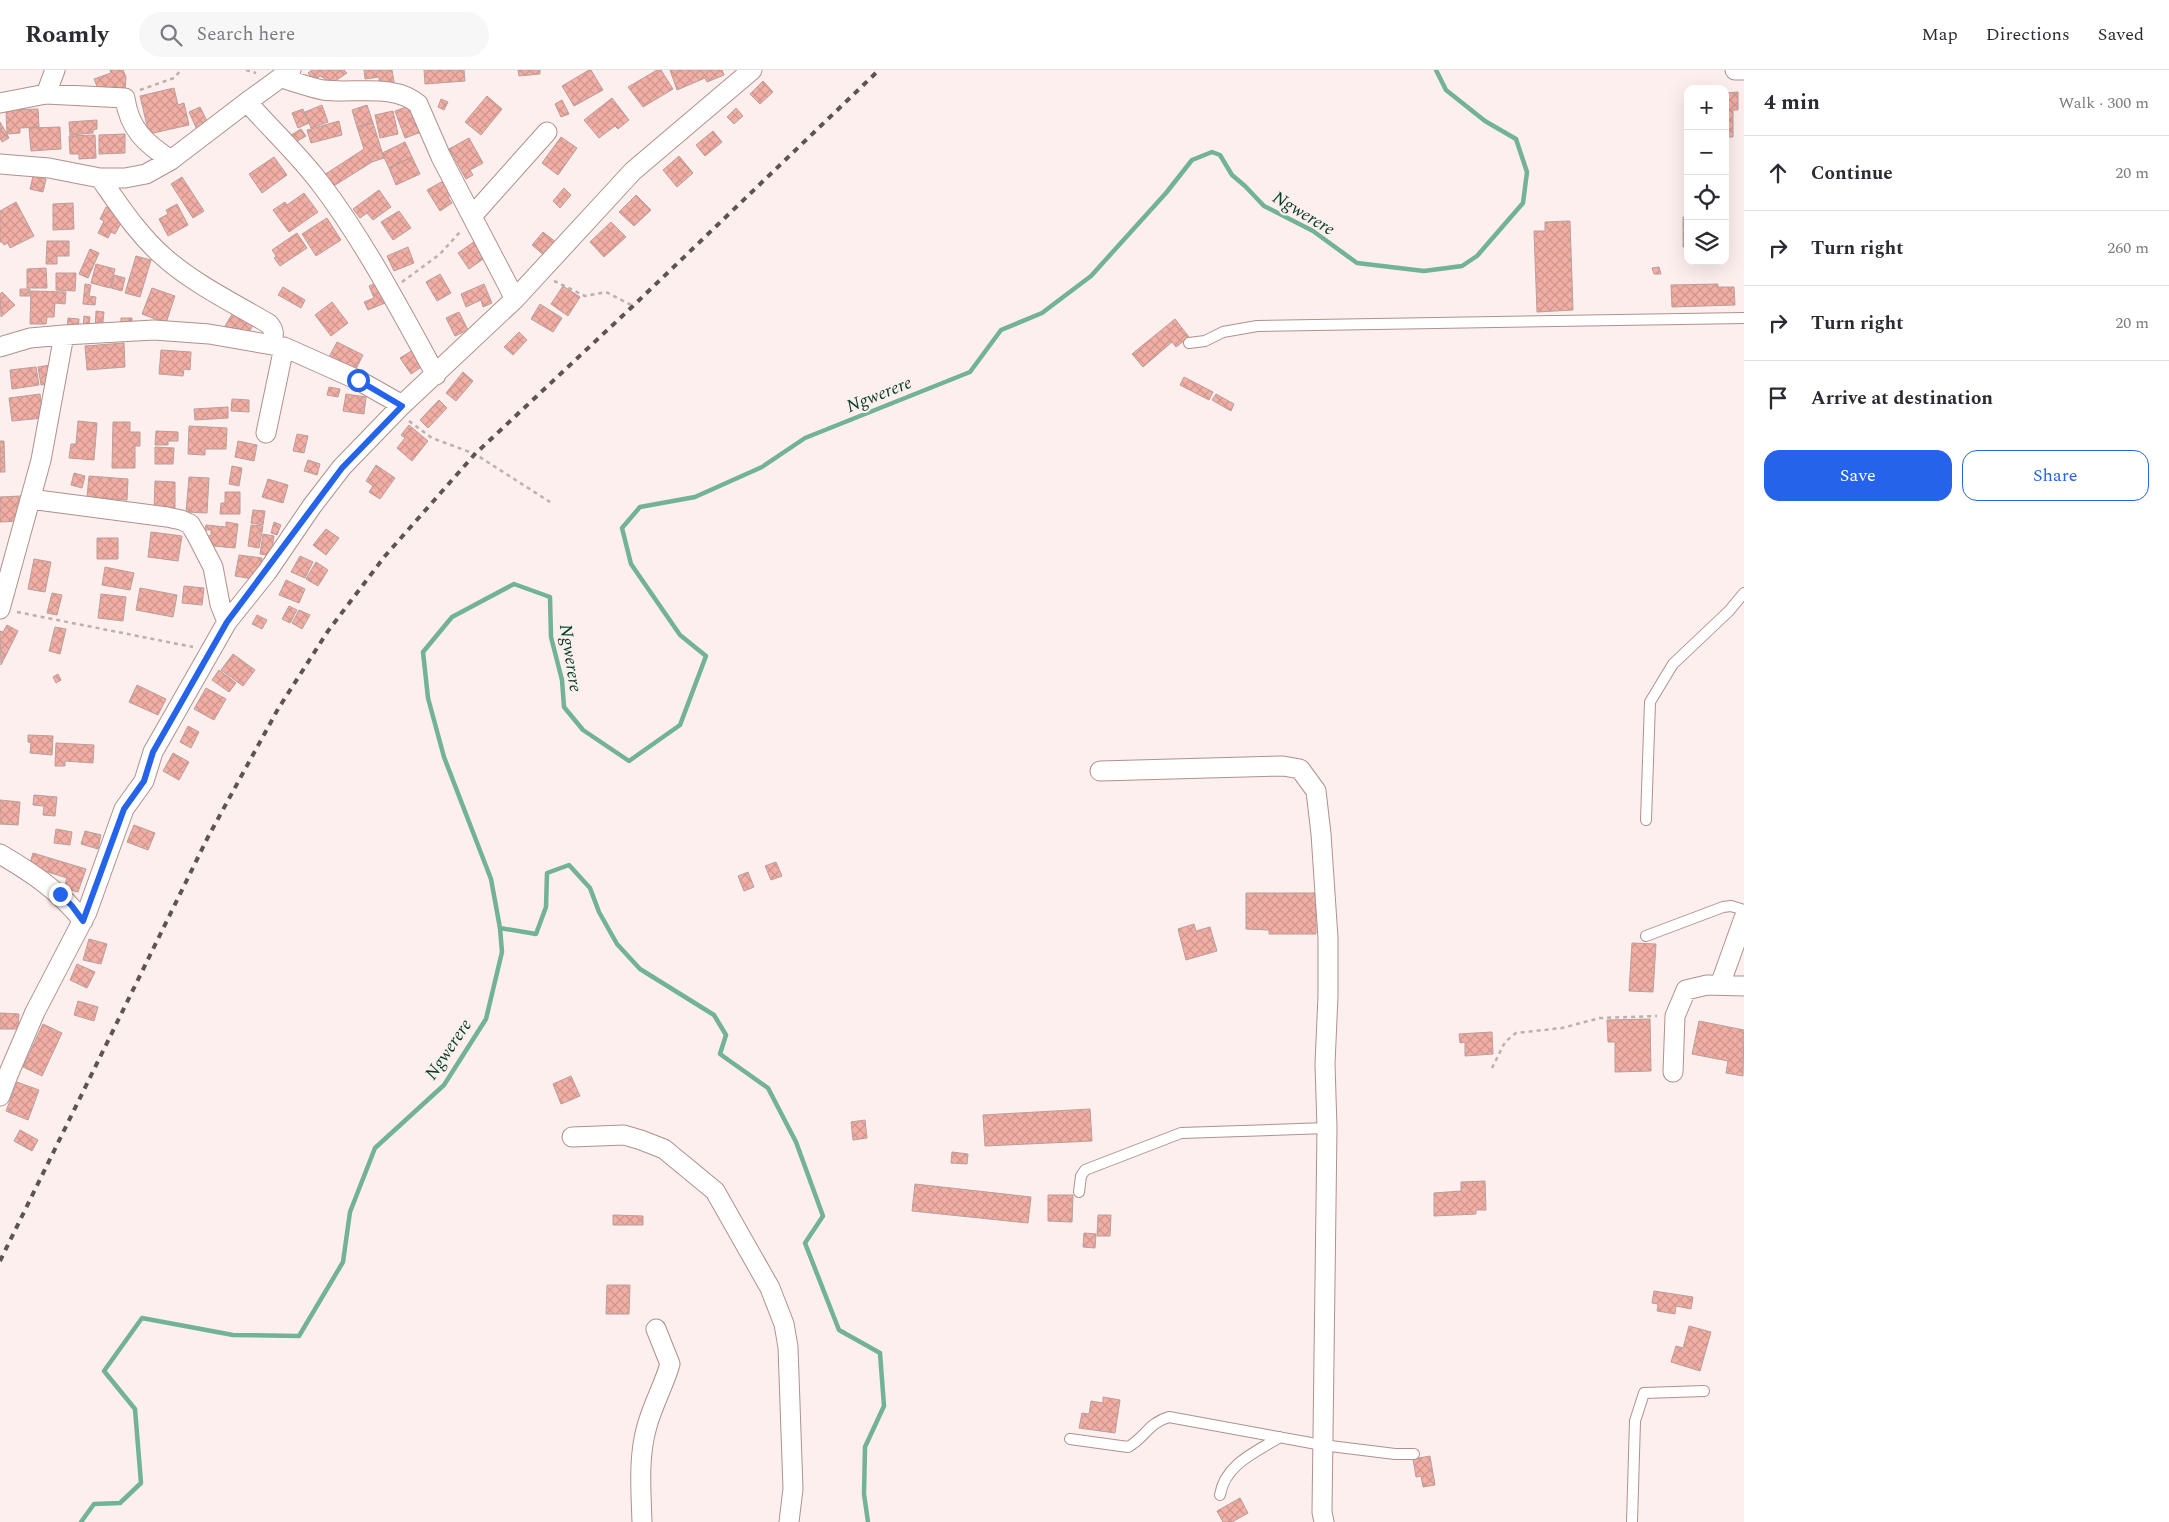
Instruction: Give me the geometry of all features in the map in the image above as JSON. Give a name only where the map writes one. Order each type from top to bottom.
[{"type":"street","points":[[46,94],[55,70]]},
{"type":"street","points":[[2,1086],[35,1012],[83,921],[124,809],[144,781],[153,752],[227,622],[342,468],[399,409],[515,299],[633,171],[752,70]]},
{"type":"street","points":[[1736,70],[1744,70]]},
{"type":"street","points":[[0,164],[48,168],[100,178],[125,178],[146,174],[171,160],[246,102],[287,74],[323,90],[383,92],[412,98],[422,110],[440,157],[473,215],[488,250],[515,299]]},
{"type":"street","points":[[0,103],[46,94],[126,98],[127,112],[132,124],[148,145],[171,160]]},
{"type":"street","points":[[246,102],[300,158],[320,183],[389,292],[436,375]]},
{"type":"street","points":[[473,215],[547,132]]},
{"type":"street","points":[[100,178],[131,221],[163,257],[208,289],[268,324],[273,329],[277,345],[266,433]]},
{"type":"street","points":[[0,347],[30,338],[177,330],[277,345],[358,380],[399,409]]},
{"type":"street","points":[[0,609],[41,460],[64,335]]},
{"type":"street","points":[[30,499],[167,517],[190,524],[213,567],[220,604],[227,622]]},
{"type":"street","points":[[1100,771],[1283,766],[1300,768],[1316,791],[1328,938],[1325,1064],[1327,1128],[1322,1445],[1322,1512],[1324,1522]]},
{"type":"street","points":[[0,854],[60,894],[83,921]]},
{"type":"street","points":[[1720,985],[1744,918]]},
{"type":"street","points":[[1673,1072],[1675,1016],[1686,990],[1707,985],[1744,986]]},
{"type":"street","points":[[572,1137],[624,1135],[664,1149],[715,1191],[761,1271],[784,1324],[788,1347],[793,1489],[789,1522]]},
{"type":"street","points":[[642,1522],[640,1462],[643,1443],[647,1425],[670,1364],[656,1329]]},
{"type":"lane","points":[[1189,343],[1204,341],[1224,332],[1257,326],[1744,318]]},
{"type":"lane","points":[[1646,820],[1650,702],[1673,664],[1729,611],[1744,593]]},
{"type":"lane","points":[[1646,936],[1723,907],[1731,906],[1744,910]]},
{"type":"lane","points":[[1079,1192],[1081,1176],[1085,1170],[1182,1133],[1327,1128]]},
{"type":"lane","points":[[1632,1522],[1635,1421],[1644,1393],[1704,1391]]},
{"type":"lane","points":[[1070,1439],[1128,1447],[1134,1444],[1158,1420],[1169,1417],[1322,1445],[1394,1454],[1414,1454]]},
{"type":"lane","points":[[1220,1495],[1222,1483],[1240,1462],[1280,1437]]},
{"type":"path","points":[[126,98],[143,88],[174,78],[181,70]]},
{"type":"path","points":[[389,292],[440,254],[454,240],[473,215]]},
{"type":"path","points":[[539,274],[585,296],[606,292],[633,306]]},
{"type":"path","points":[[399,409],[432,438],[475,454],[550,502]]},
{"type":"path","points":[[0,609],[212,651]]},
{"type":"path","points":[[1492,1068],[1505,1042],[1516,1033],[1562,1028],[1600,1018],[1675,1016]]},
{"type":"building","points":[[110,70],[123,70],[126,77],[125,90],[119,92],[117,88],[100,94],[94,79],[111,73]]},
{"type":"building","points":[[312,70],[344,70],[347,73],[332,83],[320,76],[314,81],[308,73]]},
{"type":"building","points":[[364,70],[392,70],[395,88],[380,90],[379,77],[365,79]]},
{"type":"building","points":[[424,70],[464,70],[465,81],[425,84]]},
{"type":"building","points":[[518,70],[540,70],[540,74],[519,76]]},
{"type":"building","points":[[591,70],[603,90],[574,106],[562,86]]},
{"type":"building","points":[[657,70],[661,70],[673,89],[643,107],[628,87]]},
{"type":"building","points":[[670,70],[722,70],[724,75],[707,82],[705,78],[677,90]]},
{"type":"building","points":[[763,81],[773,92],[760,104],[750,94]]},
{"type":"building","points":[[174,88],[178,105],[184,103],[189,125],[149,134],[140,96]]},
{"type":"building","points":[[1738,92],[1738,110],[1733,110],[1733,137],[1729,137],[1729,93]]},
{"type":"building","points":[[487,96],[502,109],[481,135],[465,122]]},
{"type":"building","points":[[612,98],[629,120],[618,129],[615,126],[599,138],[584,120]]},
{"type":"building","points":[[441,99],[448,102],[444,110],[438,107]]},
{"type":"building","points":[[562,100],[569,114],[561,117],[555,104]]},
{"type":"building","points":[[322,105],[328,122],[311,128],[305,112]]},
{"type":"building","points":[[367,105],[373,123],[357,127],[352,110]]},
{"type":"building","points":[[409,106],[411,110],[419,107],[427,130],[405,138],[395,111]]},
{"type":"building","points":[[200,107],[210,127],[198,132],[189,112]]},
{"type":"building","points":[[736,108],[743,116],[734,124],[727,117]]},
{"type":"building","points":[[38,109],[39,127],[20,128],[20,133],[7,134],[6,110]]},
{"type":"building","points":[[303,109],[309,123],[298,128],[292,113]]},
{"type":"building","points":[[393,111],[398,134],[380,138],[375,115]]},
{"type":"building","points":[[97,120],[97,129],[93,130],[93,133],[70,135],[69,122]]},
{"type":"building","points":[[339,121],[342,135],[311,143],[307,130]]},
{"type":"building","points":[[0,122],[9,138],[2,142],[0,138]]},
{"type":"building","points":[[373,123],[384,158],[372,162],[332,187],[324,175],[364,149],[357,127]]},
{"type":"building","points":[[60,127],[61,149],[31,151],[29,128]]},
{"type":"building","points":[[301,129],[306,136],[292,144],[288,137]]},
{"type":"building","points":[[713,131],[722,142],[705,156],[696,145]]},
{"type":"building","points":[[125,134],[125,153],[99,154],[99,135]]},
{"type":"building","points":[[95,135],[96,158],[79,159],[79,154],[70,154],[69,136]]},
{"type":"building","points":[[561,137],[577,148],[558,175],[542,163]]},
{"type":"building","points":[[469,138],[483,163],[470,170],[473,175],[466,179],[449,149]]},
{"type":"building","points":[[405,142],[412,157],[389,168],[382,153]]},
{"type":"building","points":[[679,156],[693,173],[677,187],[663,170]]},
{"type":"building","points":[[274,157],[287,175],[262,193],[249,174]]},
{"type":"building","points":[[412,157],[420,174],[396,185],[389,168]]},
{"type":"building","points":[[33,176],[46,179],[43,192],[30,189]]},
{"type":"building","points":[[182,177],[204,211],[193,218],[171,184]]},
{"type":"building","points":[[445,180],[453,193],[448,197],[452,203],[440,211],[427,190]]},
{"type":"building","points":[[564,188],[571,195],[560,208],[553,201]]},
{"type":"building","points":[[379,190],[391,207],[373,220],[367,213],[360,218],[353,209]]},
{"type":"building","points":[[304,193],[318,212],[289,232],[273,210],[285,202],[287,205]]},
{"type":"building","points":[[636,195],[651,210],[634,226],[619,212]]},
{"type":"building","points":[[16,202],[34,236],[10,248],[8,243],[4,245],[0,242],[0,211]]},
{"type":"building","points":[[73,203],[74,229],[53,230],[53,204]]},
{"type":"building","points":[[177,204],[188,225],[168,236],[159,219],[168,214],[166,210]]},
{"type":"building","points":[[106,207],[125,216],[115,234],[111,232],[108,238],[98,233],[104,221],[100,219]]},
{"type":"building","points":[[399,211],[411,228],[393,240],[381,222]]},
{"type":"building","points":[[1683,217],[1684,217],[1684,247]]},
{"type":"building","points":[[327,218],[341,240],[316,256],[302,234]]},
{"type":"building","points":[[1570,221],[1573,310],[1537,312],[1534,231],[1545,231],[1545,222]]},
{"type":"building","points":[[611,222],[626,237],[604,257],[590,242]]},
{"type":"building","points":[[543,232],[557,243],[545,256],[532,245]]},
{"type":"building","points":[[297,233],[307,248],[280,266],[274,258],[276,256],[272,250]]},
{"type":"building","points":[[47,241],[69,241],[69,256],[57,256],[57,264],[46,264]]},
{"type":"building","points":[[475,241],[486,257],[469,269],[458,253]]},
{"type":"building","points":[[408,247],[414,263],[394,271],[387,256]]},
{"type":"building","points":[[90,249],[99,253],[88,278],[79,274]]},
{"type":"building","points":[[136,256],[151,260],[140,297],[125,293]]},
{"type":"building","points":[[96,264],[115,269],[110,288],[91,283]]},
{"type":"building","points":[[1659,267],[1661,274],[1654,274],[1652,268]]},
{"type":"building","points":[[46,268],[47,288],[27,288],[27,269]]},
{"type":"building","points":[[56,273],[76,273],[75,291],[56,290]]},
{"type":"building","points":[[440,274],[451,293],[437,301],[426,282]]},
{"type":"building","points":[[114,275],[125,278],[122,291],[111,288]]},
{"type":"building","points":[[376,283],[385,303],[368,310],[364,302],[374,298],[369,286]]},
{"type":"building","points":[[85,284],[91,285],[89,296],[96,297],[95,305],[83,304]]},
{"type":"building","points":[[484,284],[492,303],[483,307],[481,300],[466,307],[461,294]]},
{"type":"building","points":[[1718,284],[1718,287],[1734,287],[1735,305],[1672,307],[1671,285]]},
{"type":"building","points":[[563,286],[580,297],[568,316],[551,304]]},
{"type":"building","points":[[283,287],[305,300],[301,308],[278,295]]},
{"type":"building","points":[[152,288],[175,296],[166,323],[142,314]]},
{"type":"building","points":[[20,289],[30,289],[30,296],[20,296]]},
{"type":"building","points":[[31,291],[66,292],[65,304],[55,303],[54,317],[47,317],[46,324],[30,324]]},
{"type":"building","points":[[2,292],[15,305],[1,317],[0,294]]},
{"type":"building","points":[[332,302],[348,323],[331,336],[315,315]]},
{"type":"building","points":[[540,304],[562,318],[553,332],[531,319]]},
{"type":"building","points":[[96,311],[104,312],[102,331],[95,330]]},
{"type":"building","points":[[234,311],[254,324],[245,338],[225,326]]},
{"type":"building","points":[[459,312],[468,330],[455,336],[446,318]]},
{"type":"building","points":[[84,316],[90,317],[89,328],[83,328]]},
{"type":"building","points":[[68,318],[79,319],[78,332],[67,330]]},
{"type":"building","points":[[121,318],[132,318],[132,329],[121,329]]},
{"type":"building","points":[[1175,319],[1189,337],[1176,347],[1172,342],[1143,367],[1132,354]]},
{"type":"building","points":[[519,332],[527,340],[513,355],[504,347]]},
{"type":"building","points":[[337,342],[363,355],[355,371],[329,357]]},
{"type":"building","points":[[124,343],[125,367],[87,370],[85,346]]},
{"type":"building","points":[[161,350],[191,352],[190,370],[184,369],[183,376],[159,374]]},
{"type":"building","points":[[413,350],[423,366],[411,374],[400,358]]},
{"type":"building","points":[[50,365],[53,383],[41,385],[38,367]]},
{"type":"building","points":[[36,367],[39,385],[12,389],[10,370]]},
{"type":"building","points":[[463,372],[473,381],[456,401],[446,393]]},
{"type":"building","points":[[1184,377],[1213,392],[1209,400],[1180,385]]},
{"type":"building","points":[[329,387],[340,389],[338,397],[327,395]]},
{"type":"building","points":[[40,394],[43,418],[12,421],[9,398]]},
{"type":"building","points":[[346,394],[366,397],[364,414],[343,411]]},
{"type":"building","points":[[1216,394],[1234,404],[1231,411],[1212,400]]},
{"type":"building","points":[[232,399],[249,400],[249,412],[231,411]]},
{"type":"building","points":[[439,400],[447,408],[428,428],[420,420]]},
{"type":"building","points":[[228,407],[228,418],[195,420],[194,409]]},
{"type":"building","points":[[78,421],[97,423],[94,460],[69,458],[71,444],[76,444]]},
{"type":"building","points":[[113,422],[130,422],[130,432],[140,432],[140,446],[135,446],[135,468],[112,468]]},
{"type":"building","points":[[409,425],[428,441],[412,461],[397,448],[405,438],[401,435]]},
{"type":"building","points":[[189,426],[227,428],[226,449],[205,449],[205,455],[188,454]]},
{"type":"building","points":[[156,431],[178,432],[178,441],[168,441],[168,445],[155,445]]},
{"type":"building","points":[[297,434],[308,436],[304,453],[293,451]]},
{"type":"building","points":[[0,441],[4,441],[5,472],[0,472]]},
{"type":"building","points":[[238,441],[257,445],[254,461],[235,457]]},
{"type":"building","points":[[155,447],[174,448],[173,464],[155,464]]},
{"type":"building","points":[[308,460],[320,464],[317,475],[304,471]]},
{"type":"building","points":[[376,465],[395,478],[380,499],[369,492],[373,486],[366,481]]},
{"type":"building","points":[[232,466],[242,468],[239,486],[229,484]]},
{"type":"building","points":[[74,473],[85,476],[82,488],[71,485]]},
{"type":"building","points":[[89,476],[128,479],[127,500],[87,497]]},
{"type":"building","points":[[189,477],[209,478],[207,513],[186,512]]},
{"type":"building","points":[[268,479],[288,485],[283,503],[262,497]]},
{"type":"building","points":[[155,481],[175,482],[175,510],[154,509]]},
{"type":"building","points":[[225,492],[240,492],[240,514],[220,514],[221,503],[225,503]]},
{"type":"building","points":[[21,496],[22,521],[0,522],[0,497]]},
{"type":"building","points":[[253,510],[265,511],[263,525],[251,523]]},
{"type":"building","points":[[226,522],[238,524],[235,548],[202,545],[204,535],[211,536],[211,530],[205,530],[206,525],[226,527]]},
{"type":"building","points":[[274,522],[281,525],[277,535],[271,533]]},
{"type":"building","points":[[251,525],[263,526],[259,548],[248,546]]},
{"type":"building","points":[[326,529],[339,538],[326,555],[313,545]]},
{"type":"building","points":[[151,532],[182,536],[178,561],[148,557]]},
{"type":"building","points":[[263,534],[274,536],[271,556],[260,554]]},
{"type":"building","points":[[97,538],[118,538],[118,559],[97,559]]},
{"type":"building","points":[[239,555],[262,558],[259,580],[235,576]]},
{"type":"building","points":[[300,556],[313,562],[305,578],[291,572]]},
{"type":"building","points":[[34,559],[51,562],[45,592],[28,589]]},
{"type":"building","points":[[316,562],[328,570],[318,586],[306,579]]},
{"type":"building","points":[[105,567],[134,573],[130,590],[102,585]]},
{"type":"building","points":[[286,580],[305,589],[299,603],[279,595]]},
{"type":"building","points":[[184,586],[204,588],[202,605],[182,603]]},
{"type":"building","points":[[140,588],[177,595],[173,617],[136,610]]},
{"type":"building","points":[[52,593],[62,595],[57,615],[47,613]]},
{"type":"building","points":[[101,594],[126,597],[123,621],[98,618]]},
{"type":"building","points":[[289,606],[297,610],[290,623],[282,619]]},
{"type":"building","points":[[299,610],[310,615],[302,629],[292,623]]},
{"type":"building","points":[[257,615],[267,620],[262,629],[252,624]]},
{"type":"building","points":[[7,625],[18,631],[1,665],[0,631],[3,632]]},
{"type":"building","points":[[55,627],[66,629],[60,654],[49,651]]},
{"type":"building","points":[[233,654],[255,670],[243,686],[221,670]]},
{"type":"building","points":[[219,670],[236,683],[229,692],[212,680]]},
{"type":"building","points":[[58,674],[61,680],[56,683],[53,677]]},
{"type":"building","points":[[137,685],[166,699],[158,715],[129,702]]},
{"type":"building","points":[[206,688],[226,699],[214,720],[194,709]]},
{"type":"building","points":[[188,726],[199,732],[191,748],[180,742]]},
{"type":"building","points":[[28,735],[53,736],[52,755],[30,753],[31,743],[28,742]]},
{"type":"building","points":[[56,743],[94,745],[93,763],[65,761],[65,766],[55,766]]},
{"type":"building","points":[[173,753],[189,762],[179,780],[163,771]]},
{"type":"building","points":[[34,795],[57,797],[55,816],[43,815],[44,806],[33,805]]},
{"type":"building","points":[[0,800],[20,802],[18,825],[0,824]]},
{"type":"building","points":[[134,825],[155,833],[148,850],[127,842]]},
{"type":"building","points":[[56,829],[72,832],[70,845],[54,843]]},
{"type":"building","points":[[85,831],[101,835],[98,849],[81,844]]},
{"type":"building","points":[[33,853],[86,869],[78,892],[64,888],[67,878],[29,866]]},
{"type":"building","points":[[776,862],[782,876],[771,880],[765,866]]},
{"type":"building","points":[[748,872],[754,887],[744,891],[738,876]]},
{"type":"building","points":[[1246,893],[1316,893],[1316,934],[1269,934],[1269,930],[1246,929]]},
{"type":"building","points":[[1194,924],[1196,931],[1210,927],[1217,951],[1186,960],[1178,929]]},
{"type":"building","points":[[89,939],[107,944],[101,964],[83,960]]},
{"type":"building","points":[[1632,943],[1656,944],[1653,992],[1629,991]]},
{"type":"building","points":[[77,964],[95,972],[87,988],[70,980]]},
{"type":"building","points":[[78,1001],[98,1007],[94,1021],[74,1015]]},
{"type":"building","points":[[0,1013],[19,1014],[18,1029],[0,1029]]},
{"type":"building","points":[[1650,1019],[1651,1071],[1615,1072],[1615,1042],[1608,1042],[1607,1020]]},
{"type":"building","points":[[1699,1021],[1744,1030],[1743,1076],[1726,1073],[1728,1061],[1692,1054]]},
{"type":"building","points":[[43,1024],[62,1033],[42,1076],[23,1067]]},
{"type":"building","points":[[1492,1032],[1493,1054],[1465,1056],[1465,1042],[1460,1043],[1459,1034]]},
{"type":"building","points":[[571,1076],[580,1096],[561,1104],[553,1084]]},
{"type":"building","points":[[17,1082],[39,1090],[28,1120],[6,1111]]},
{"type":"building","points":[[1090,1109],[1092,1141],[985,1146],[983,1115]]},
{"type":"building","points":[[865,1120],[867,1138],[853,1140],[851,1122]]},
{"type":"building","points":[[20,1130],[38,1140],[32,1151],[14,1141]]},
{"type":"building","points":[[952,1152],[968,1154],[967,1164],[951,1163]]},
{"type":"building","points":[[1485,1181],[1486,1210],[1476,1210],[1476,1214],[1434,1216],[1434,1193],[1461,1191],[1461,1182]]},
{"type":"building","points":[[915,1184],[1031,1197],[1028,1223],[912,1211]]},
{"type":"building","points":[[1048,1195],[1073,1195],[1072,1222],[1048,1221]]},
{"type":"building","points":[[613,1215],[643,1216],[643,1225],[613,1225]]},
{"type":"building","points":[[1098,1215],[1111,1215],[1110,1236],[1097,1236]]},
{"type":"building","points":[[1084,1233],[1096,1234],[1095,1248],[1083,1247]]},
{"type":"building","points":[[607,1285],[630,1285],[629,1314],[606,1314]]},
{"type":"building","points":[[1654,1291],[1693,1297],[1691,1309],[1676,1306],[1675,1314],[1657,1311],[1658,1304],[1652,1303]]},
{"type":"building","points":[[1689,1326],[1711,1332],[1700,1371],[1671,1362],[1676,1346],[1683,1348]]},
{"type":"building","points":[[1103,1397],[1120,1400],[1115,1433],[1079,1428],[1082,1413],[1089,1414],[1091,1401],[1103,1403]]},
{"type":"building","points":[[1430,1456],[1435,1485],[1423,1487],[1421,1476],[1416,1477],[1413,1459]]},
{"type":"building","points":[[1240,1498],[1248,1513],[1232,1522],[1223,1522],[1217,1511]]},
{"type":"waterway","name":"Ngwerere","points":[[81,1522],[94,1504],[120,1503],[141,1483],[135,1409],[104,1371],[142,1318],[233,1335],[299,1336],[343,1262],[350,1212],[375,1148],[444,1085],[486,1019],[502,952],[500,928],[491,879],[444,757],[428,698],[423,652],[452,617],[514,584],[550,597],[551,637],[562,680],[564,707],[583,730],[629,761],[680,725],[706,656],[680,635],[631,564],[622,528],[640,507],[695,497],[762,467],[805,438],[970,372],[1001,330],[1042,313],[1091,276],[1166,193],[1192,160],[1212,152],[1220,155],[1232,175],[1264,206],[1313,231],[1357,263],[1424,271],[1462,266],[1477,256],[1523,203],[1527,172],[1516,139],[1485,121],[1446,90],[1436,70]]},
{"type":"waterway","points":[[500,928],[536,934],[546,907],[547,873],[569,865],[590,888],[599,912],[617,944],[640,969],[714,1015],[726,1035],[720,1054],[768,1088],[796,1142],[823,1216],[805,1243],[839,1330],[880,1353],[884,1406],[865,1447],[864,1494],[868,1522]]},
{"type":"railway","points":[[0,1261],[208,837],[278,709],[328,631],[385,556],[475,454],[633,306],[879,70]]},
{"type":"route","points":[[60,894],[83,921],[124,809],[144,781],[153,752],[227,622],[267,572],[312,506],[342,468],[402,406],[358,380]]}]
